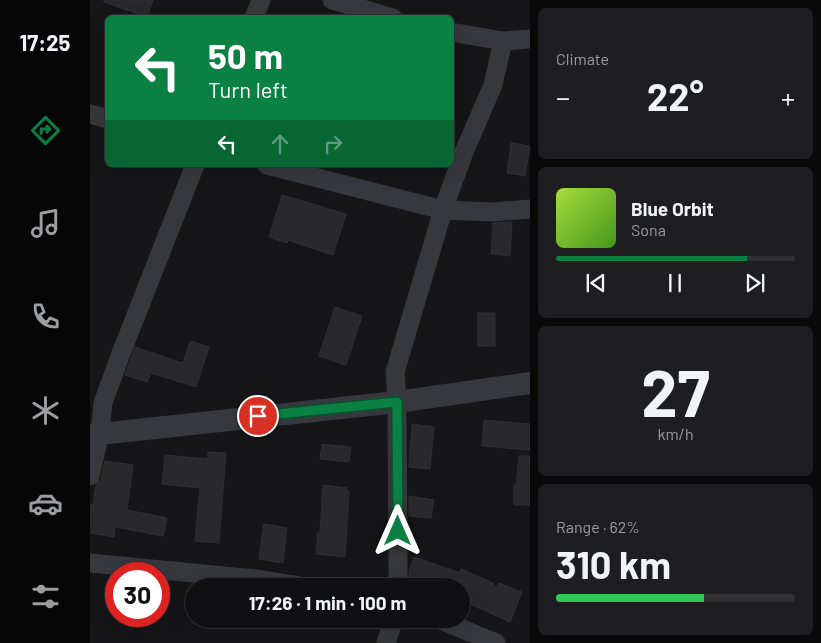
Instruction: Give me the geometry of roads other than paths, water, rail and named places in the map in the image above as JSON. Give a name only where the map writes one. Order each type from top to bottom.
[{"type":"street","points":[[255,15],[261,0]]},
{"type":"street","points":[[332,0],[382,15]]},
{"type":"street","points":[[454,33],[503,41],[530,39]]},
{"type":"street","points":[[398,578],[397,402],[395,372],[444,210],[464,152],[492,85],[503,41]]},
{"type":"street","points":[[90,114],[105,119]]},
{"type":"street","points":[[90,476],[95,434],[103,403],[194,167]]},
{"type":"street","points":[[275,167],[444,210],[492,212],[530,210]]},
{"type":"street","points":[[95,434],[397,402],[530,383]]},
{"type":"street","points":[[90,563],[246,578]]},
{"type":"street","points":[[386,643],[391,628]]},
{"type":"street","points":[[460,628],[496,643]]}]
